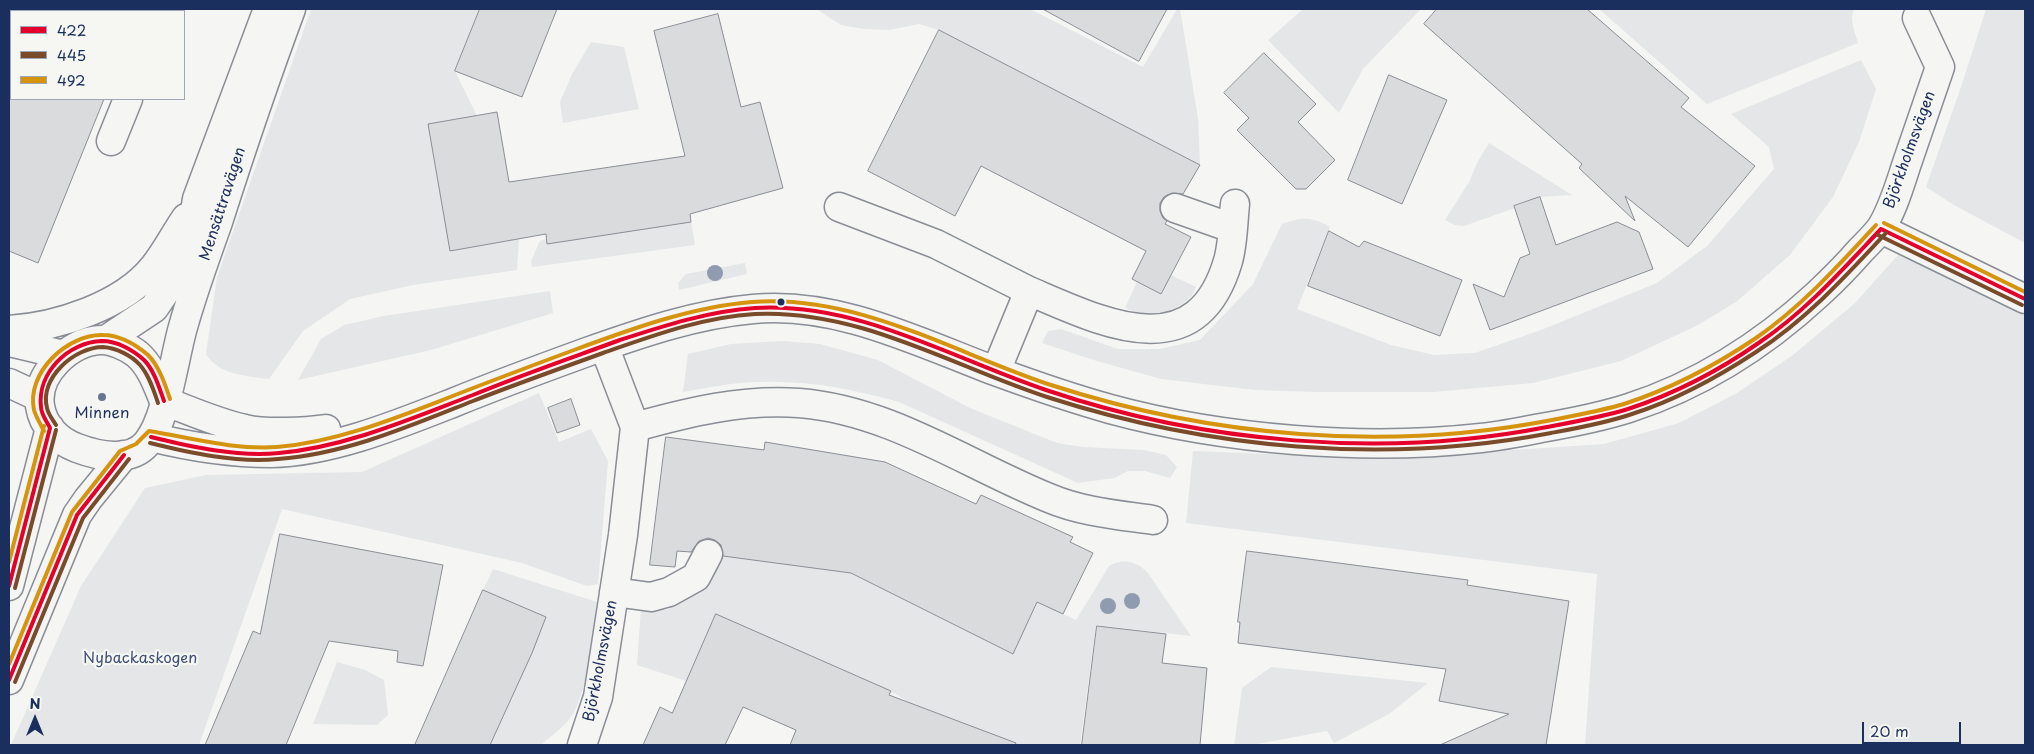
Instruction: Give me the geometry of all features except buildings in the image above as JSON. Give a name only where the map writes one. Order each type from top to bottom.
[{"type":"street","name":"Mensättravägen","points":[[106,340],[154,308],[176,276],[190,240],[197,200],[268,9]]},
{"type":"street","name":"Mensättravägen","points":[[164,401],[183,326],[263,84],[291,9]]},
{"type":"street","name":"Björkholmsvägen","points":[[151,437],[217,450],[275,453],[318,446],[379,431],[604,346],[701,317],[754,308],[800,308],[863,322],[1047,390],[1116,410],[1177,424],[1266,437],[1343,443],[1424,442],[1483,438],[1567,423],[1627,409],[1684,386],[1741,355],[1791,319],[1830,283],[1881,229],[1898,190],[1940,67],[1917,18]]},
{"type":"street","points":[[111,141],[128,100]]},
{"type":"street","points":[[9,330],[23,329],[68,319],[94,309],[135,285],[154,267],[197,200]]},
{"type":"street","points":[[839,207],[936,244],[1029,291],[1068,308],[1135,329],[1152,330],[1170,328],[1188,321],[1205,305],[1219,284],[1228,260],[1234,216],[1175,208]]},
{"type":"street","points":[[1881,229],[2025,299]]},
{"type":"street","points":[[996,371],[1029,291]]},
{"type":"street","points":[[106,340],[136,352],[145,361],[164,401],[163,411],[151,437],[140,449],[124,455],[98,454],[75,448],[58,437],[42,416],[39,397],[48,373],[64,355],[81,345],[106,340]]},
{"type":"street","points":[[9,342],[64,355]]},
{"type":"street","name":"Björkholmsvägen","points":[[582,745],[598,697],[623,535],[635,427],[604,346]]},
{"type":"street","points":[[9,382],[39,397]]},
{"type":"street","name":"Björkholmsvägen","points":[[164,401],[218,422],[247,430],[305,432],[441,408]]},
{"type":"street","points":[[635,427],[685,412],[726,405],[760,402],[800,403],[839,410],[905,431],[1050,499],[1096,512],[1153,520]]},
{"type":"street","points":[[9,586],[50,428]]},
{"type":"street","points":[[9,680],[76,515],[124,455]]},
{"type":"street","points":[[614,592],[651,597],[669,592],[696,577],[708,554]]},
{"type":"green space","points":[[311,9],[480,9],[455,71],[477,116],[428,124],[450,251],[519,239],[517,270],[413,285],[350,299],[303,331],[269,379],[242,375],[218,366],[206,354],[217,277]]},
{"type":"green space","points":[[816,9],[1030,9],[1143,67],[1177,9],[1180,9],[1198,118],[1200,165],[939,30],[919,24],[889,30],[864,29],[841,25]]},
{"type":"green space","points":[[1303,9],[1421,9],[1363,69],[1339,113],[1268,40]]},
{"type":"green space","points":[[1599,9],[1854,9],[1852,21],[1858,43],[1707,104]]},
{"type":"green space","points":[[1986,9],[2025,9],[2025,243],[1954,205],[1926,187]]},
{"type":"green space","points":[[591,42],[624,47],[639,109],[563,123],[560,102],[572,74]]},
{"type":"green space","points":[[1861,60],[1876,89],[1859,142],[1833,197],[1790,255],[1736,302],[1698,325],[1621,361],[1533,383],[1434,392],[1319,392],[1255,390],[1161,379],[1042,343],[1048,331],[1061,329],[1118,349],[1159,349],[1200,340],[1253,284],[1282,224],[1295,220],[1312,219],[1330,227],[1297,309],[1391,345],[1434,355],[1475,353],[1541,330],[1657,283],[1707,246],[1774,169],[1769,147],[1731,114]]},
{"type":"green space","points":[[1489,143],[1572,195],[1540,197],[1514,205],[1515,208],[1464,226],[1455,225],[1445,220],[1469,182],[1478,161]]},
{"type":"green space","points":[[691,221],[695,245],[532,267],[531,261],[540,241],[546,239],[547,243]]},
{"type":"green space","points":[[1898,255],[1949,277],[2025,316],[2025,745],[1585,745],[1597,574],[1186,523],[1193,451],[1342,457],[1467,453],[1604,444],[1679,423],[1737,393],[1793,355],[1855,303]]},
{"type":"green space","points":[[745,263],[747,274],[679,290],[678,283],[686,274]]},
{"type":"green space","points":[[1171,275],[1196,287],[1188,300],[1175,308],[1160,313],[1144,314],[1125,308],[1137,282],[1161,294]]},
{"type":"green space","points":[[550,291],[553,313],[431,350],[298,380],[321,339],[344,325],[384,316]]},
{"type":"green space","points":[[783,341],[820,344],[878,360],[970,408],[1057,443],[1083,447],[1144,450],[1166,455],[1177,467],[1170,478],[1145,471],[1128,471],[1114,478],[1078,483],[899,402],[864,393],[830,386],[795,382],[750,382],[683,392],[688,354],[731,344]]},
{"type":"green space","name":"Nybackaskogen","points":[[539,393],[559,442],[591,429],[608,461],[598,584],[587,586],[522,563],[282,509],[199,745],[11,745],[81,586],[145,488],[206,475],[362,472]]},
{"type":"green space","points":[[723,556],[851,573],[1012,654],[1037,602],[1076,620],[1109,566],[1119,562],[1130,562],[1135,563],[1148,573],[1191,636],[1096,625],[1080,745],[971,745],[977,728],[910,703],[891,691],[716,614],[686,681],[637,665],[641,609],[667,610],[686,598]]},
{"type":"green space","points":[[493,569],[597,602],[590,658],[584,687],[579,700],[568,721],[541,745],[490,744],[546,617],[483,590]]},
{"type":"green space","points":[[337,662],[365,670],[384,680],[388,715],[377,725],[313,724]]},
{"type":"green space","points":[[1271,667],[1428,683],[1389,714],[1334,743],[1327,731],[1252,745],[1234,745],[1242,688]]},
{"type":"transit line","name":"492","points":[[1884,223],[2025,292]]},
{"type":"transit line","name":"492","points":[[9,664],[72,512],[120,451],[136,444],[149,431],[244,447],[277,447],[320,440],[383,422],[617,334],[684,314],[752,302],[791,302],[830,307],[868,316],[905,328],[1051,385],[1112,403],[1174,417],[1236,427],[1300,434],[1363,437],[1427,435],[1490,430],[1552,420],[1624,404],[1675,384],[1709,367],[1756,338],[1789,313],[1819,285],[1876,225]]},
{"type":"transit line","name":"422","points":[[1881,229],[2025,299]]},
{"type":"transit line","name":"422","points":[[151,437],[198,448],[247,454],[279,453],[329,445],[378,431],[620,340],[703,316],[755,308],[793,308],[831,314],[867,323],[939,348],[1046,390],[1106,408],[1167,423],[1230,433],[1294,440],[1358,443],[1422,442],[1485,437],[1547,427],[1618,412],[1662,396],[1713,372],[1745,352],[1793,317],[1824,289],[1881,229]]},
{"type":"transit line","name":"445","points":[[150,443],[197,454],[246,460],[278,459],[328,451],[377,438],[521,383],[659,334],[716,319],[755,314],[794,315],[831,320],[868,330],[1047,397],[1108,415],[1170,429],[1233,440],[1361,449],[1425,448],[1488,443],[1551,433],[1612,420],[1665,402],[1712,379],[1774,339],[1809,312],[1886,233]]},
{"type":"transit line","name":"445","points":[[1878,235],[2022,305]]},
{"type":"transit line","name":"492","points":[[44,431],[34,410],[33,396],[36,383],[52,358],[76,341],[89,336],[109,335],[127,341],[143,351],[152,359],[164,381],[170,399]]},
{"type":"transit line","name":"422","points":[[50,428],[41,410],[41,394],[44,382],[57,362],[67,353],[89,343],[102,341],[113,343],[125,347],[140,356],[148,364],[164,401]]},
{"type":"transit line","name":"445","points":[[56,425],[49,415],[47,408],[48,386],[62,366],[71,358],[92,348],[103,347],[113,349],[128,355],[136,361],[149,378],[158,403]]},
{"type":"transit line","name":"492","points":[[9,562],[44,426]]},
{"type":"transit line","name":"422","points":[[9,586],[50,428]]},
{"type":"transit line","name":"445","points":[[15,588],[56,430]]},
{"type":"transit line","name":"422","points":[[9,680],[77,515],[124,455]]},
{"type":"transit line","name":"445","points":[[15,682],[83,518],[129,459]]},
{"type":"place","name":"Minnen","points":[[102,397]]}]
